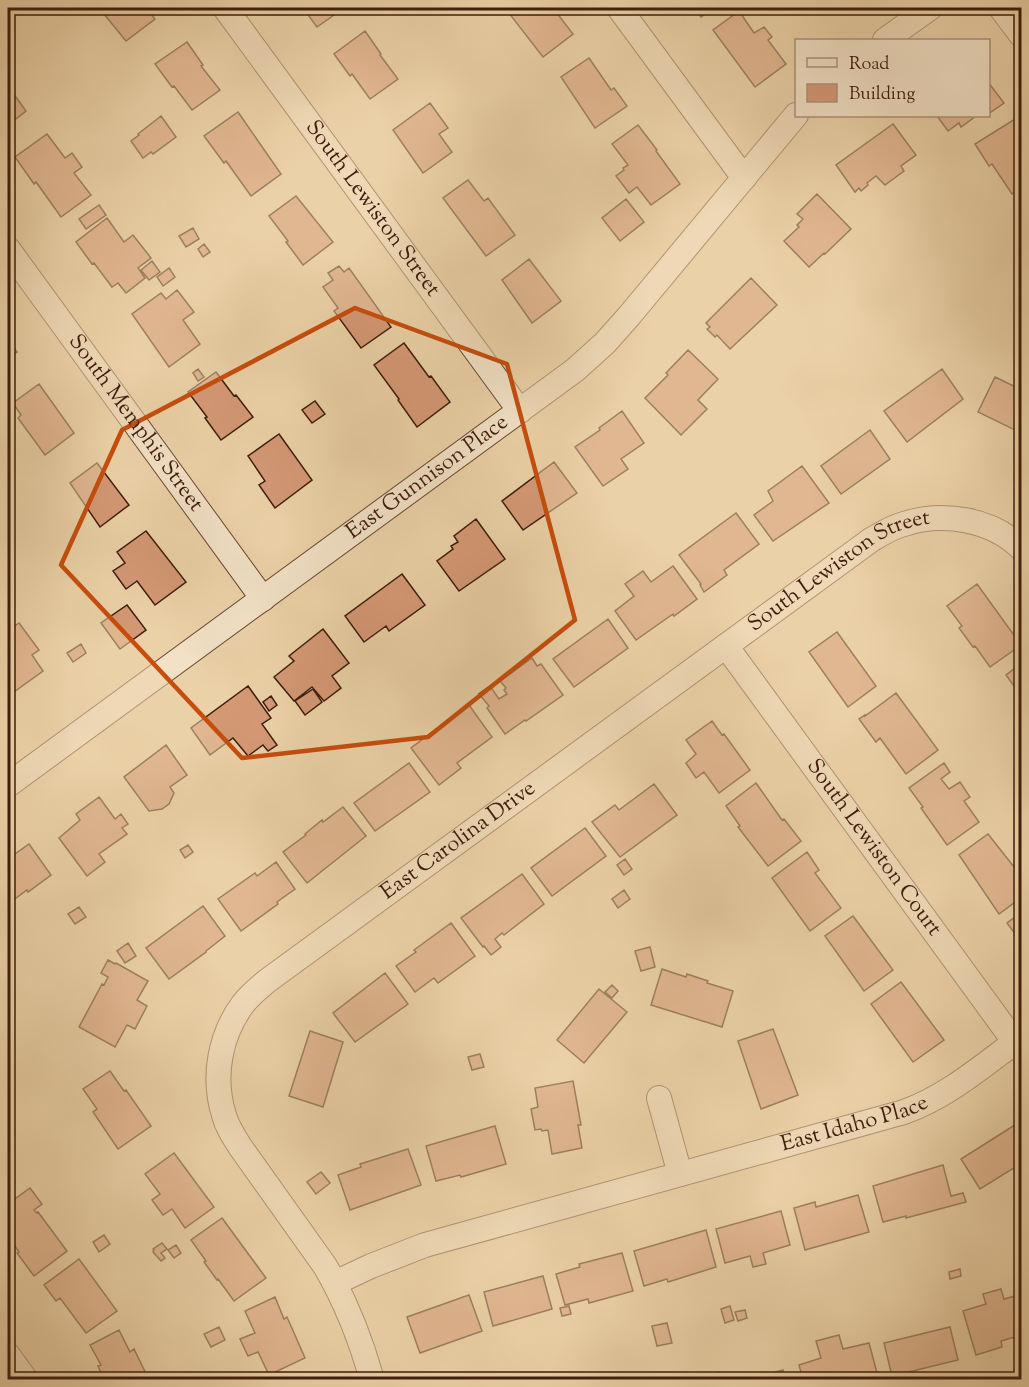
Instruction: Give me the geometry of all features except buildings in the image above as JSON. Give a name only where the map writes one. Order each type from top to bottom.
[{"type":"street","name":"South Lewiston Street","points":[[225,8],[520,411]]},
{"type":"street","points":[[619,8],[744,178]]},
{"type":"street","points":[[886,39],[930,8]]},
{"type":"street","points":[[1001,8],[1022,36]]},
{"type":"street","name":"East Gunnison Place","points":[[8,785],[575,370],[605,343],[629,316],[795,116]]},
{"type":"street","name":"South Memphis Street","points":[[8,249],[263,599]]},
{"type":"street","name":"South Lewiston Street","points":[[726,646],[871,540],[904,524],[961,510],[1022,549]]},
{"type":"street","name":"South Lewiston Court","points":[[726,646],[1018,1047]]},
{"type":"street","name":"East Carolina Drive","points":[[372,1380],[356,1327],[335,1283],[231,1132],[224,1114],[210,1058],[244,1002],[267,981],[726,646]]},
{"type":"street","name":"East Idaho Place","points":[[335,1283],[425,1245],[923,1106],[1018,1047]]},
{"type":"street","points":[[659,1098],[680,1174]]},
{"type":"street","points":[[8,1355],[26,1380]]},
{"type":"highlighted area","points":[[355,308],[507,364],[575,620],[428,737],[242,758],[61,565],[122,430]]}]
